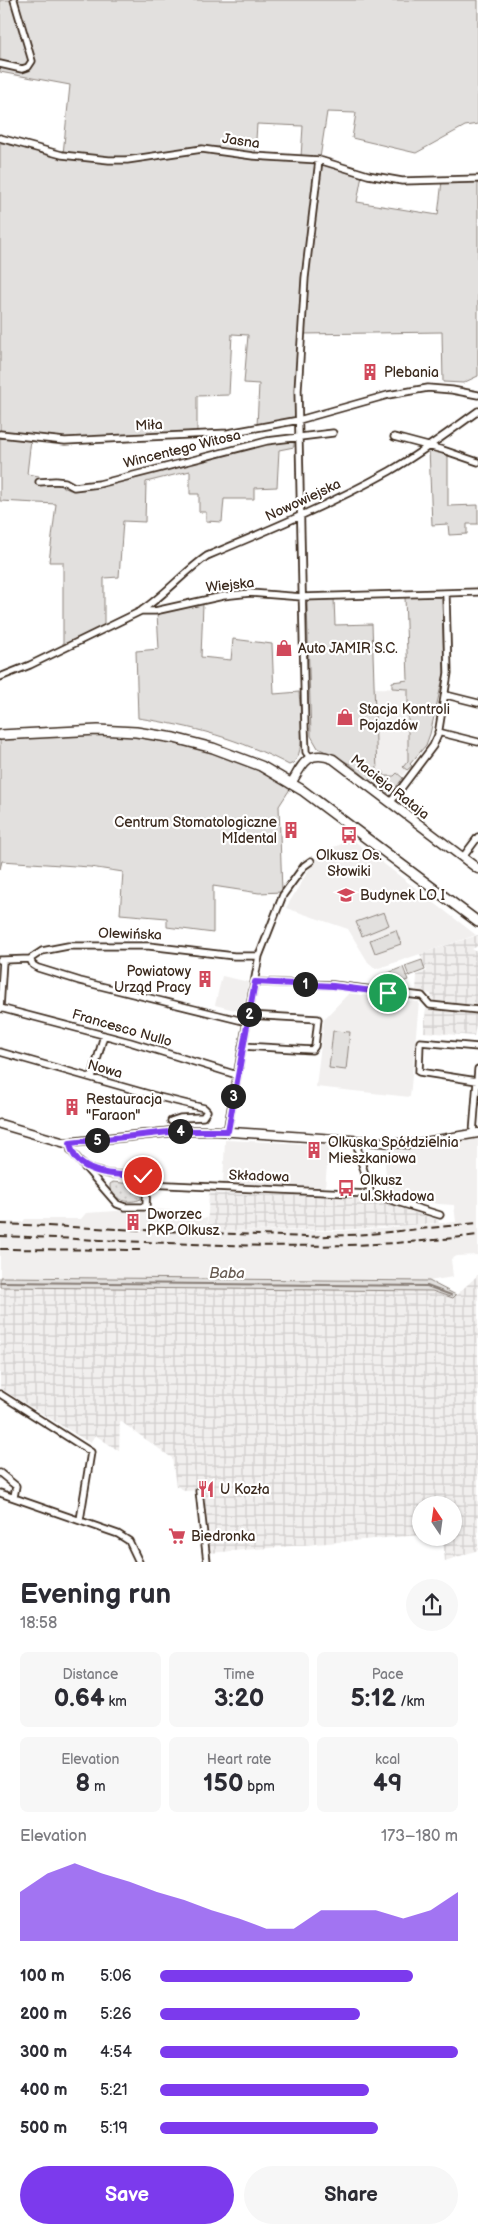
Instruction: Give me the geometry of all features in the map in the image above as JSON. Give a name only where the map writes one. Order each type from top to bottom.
[{"type":"main road","points":[[0,735],[98,730],[136,732],[174,738],[213,748],[260,766],[291,784],[478,922]]},
{"type":"street","points":[[0,64],[22,69],[28,67],[32,61],[14,0]]},
{"type":"street","name":"Jasna","points":[[0,138],[62,155],[109,160],[127,160],[202,149],[253,156],[319,160],[368,175],[402,182],[478,179]]},
{"type":"street","points":[[291,784],[304,762],[310,757],[306,752],[305,729],[298,390],[305,278],[319,160]]},
{"type":"street","name":"Miła","points":[[0,434],[65,441],[228,432],[299,420],[388,395],[428,388],[478,395]]},
{"type":"street","name":"Nowowiejska","points":[[141,611],[161,597],[207,556],[300,517],[390,471],[478,411]]},
{"type":"street","name":"Wincentego Witosa","points":[[39,482],[55,480],[65,482],[74,487],[99,484],[259,443],[333,433]]},
{"type":"street","points":[[394,437],[478,462]]},
{"type":"street","name":"Wiejska","points":[[0,677],[30,665],[141,611],[155,611],[232,595],[302,596],[478,592]]},
{"type":"street","points":[[390,803],[434,746],[438,732],[446,695],[448,673],[446,594]]},
{"type":"street","points":[[446,695],[478,703]]},
{"type":"street","points":[[438,732],[478,742]]},
{"type":"street","name":"Macieja Rataja","points":[[310,757],[322,756],[333,759],[478,869]]},
{"type":"street","points":[[463,857],[478,837]]},
{"type":"street","points":[[228,1131],[259,956],[283,895],[304,866],[311,862]]},
{"type":"street","name":"Olewińska","points":[[1,960],[30,959],[37,952],[58,946],[98,945],[149,946],[234,956],[259,956]]},
{"type":"street","points":[[30,959],[33,966],[80,981],[248,1018],[318,1019],[315,1046],[312,1050],[242,1046]]},
{"type":"street","points":[[0,1008],[1,960]]},
{"type":"street","points":[[255,982],[333,986],[422,996],[430,1005],[478,1010]]},
{"type":"street","name":"Francesco Nullo","points":[[0,1008],[104,1035],[237,1075]]},
{"type":"street","points":[[92,1078],[104,1035]]},
{"type":"street","points":[[476,1081],[419,1072],[420,1042],[478,1047]]},
{"type":"street","name":"Nowa","points":[[0,1052],[204,1108],[207,1111],[203,1117],[180,1118],[171,1121]]},
{"type":"street","points":[[0,1124],[70,1143],[178,1131],[228,1131],[411,1144],[475,1133],[478,1069]]},
{"type":"street","points":[[357,1141],[358,1152],[371,1194]]},
{"type":"street","points":[[70,1143],[71,1151],[85,1168],[113,1200],[124,1206],[146,1207],[147,1176],[109,1174],[85,1168]]},
{"type":"street","name":"Składowa","points":[[147,1184],[371,1194],[440,1215]]},
{"type":"street","points":[[0,1394],[91,1452],[80,1520]]},
{"type":"street","points":[[0,1473],[16,1486],[14,1497]]},
{"type":"street","points":[[199,1491],[207,1562]]},
{"type":"street","points":[[0,1493],[124,1537],[129,1541],[140,1562]]},
{"type":"shaded area","points":[[0,0],[478,0],[478,124],[465,126],[416,153],[352,138],[356,113],[327,112],[320,158],[301,157],[303,126],[257,124],[255,155],[218,147],[202,147],[111,158],[63,154],[70,85],[0,72]]},
{"type":"shaded area","points":[[0,143],[106,161],[197,151],[329,163],[362,175],[357,202],[438,215],[442,181],[478,179],[478,376],[463,383],[443,382],[442,332],[302,334],[300,417],[257,426],[259,384],[244,383],[248,335],[232,334],[229,395],[197,396],[197,433],[67,438],[0,431]]},
{"type":"shaded area","points":[[0,438],[31,439],[27,474],[39,476],[39,485],[54,483],[70,490],[103,485],[267,443],[289,441],[294,442],[294,447],[279,450],[277,487],[254,488],[254,499],[224,499],[222,522],[206,521],[206,512],[199,512],[199,494],[190,494],[190,471],[146,482],[145,522],[123,521],[119,577],[104,578],[104,625],[63,646],[63,562],[49,562],[56,504],[0,501]]},
{"type":"shaded area","points":[[429,448],[448,453],[448,506],[478,505],[478,524],[467,524],[467,534],[449,535],[448,524],[432,525]]},
{"type":"shaded area","points":[[442,595],[444,673],[426,745],[410,764],[412,766],[407,770],[403,767],[408,761],[408,689],[392,688],[392,682],[408,680],[405,597]]},
{"type":"shaded area","points":[[334,598],[335,625],[372,624],[377,772],[384,772],[384,776],[394,776],[397,773],[403,778],[396,788],[388,793],[385,793],[350,764],[318,748],[311,736],[307,602],[310,599]]},
{"type":"shaded area","points":[[203,603],[201,657],[231,660],[233,639],[272,644],[274,694],[299,692],[301,744],[295,761],[289,765],[253,748],[215,735],[177,725],[138,718],[136,651],[159,649],[157,613]]},
{"type":"shaded area","points":[[373,688],[408,689],[410,764],[403,776],[401,774],[384,776],[377,773]]},
{"type":"shaded area","points":[[97,733],[155,737],[205,748],[234,759],[290,789],[279,806],[282,892],[259,893],[213,886],[213,933],[167,927],[167,918],[120,914],[123,872],[90,867],[2,861],[0,869],[0,737]]},
{"type":"shaded area","points":[[318,795],[478,915],[478,919],[317,797]]},
{"type":"shaded area","points":[[353,840],[476,935],[376,969],[368,962],[348,929],[286,908],[314,861],[328,849]]},
{"type":"shaded area","points":[[384,912],[389,925],[362,936],[356,922]]},
{"type":"shaded area","points":[[396,930],[401,944],[375,953],[370,940]]},
{"type":"shaded area","points":[[478,935],[478,946],[472,949],[478,953],[478,1006],[433,1002],[431,994],[416,992],[417,975],[427,971],[420,954]]},
{"type":"shaded area","points":[[422,960],[425,970],[409,976],[405,966]]},
{"type":"shaded area","points":[[403,967],[408,980],[386,988],[381,976]]},
{"type":"shaded area","points":[[222,976],[249,982],[243,1012],[215,1005]]},
{"type":"shaded area","points":[[349,993],[419,1002],[410,1097],[316,1087],[324,1019]]},
{"type":"shaded area","points":[[426,1009],[478,1013],[474,1036],[424,1032]]},
{"type":"shaded area","points":[[333,1031],[350,1032],[346,1070],[329,1068]]},
{"type":"shaded area","points":[[478,1138],[478,1255],[457,1256],[451,1259],[453,1277],[429,1281],[0,1277],[0,1222],[23,1222],[25,1219],[81,1219],[86,1213],[148,1209],[170,1210],[170,1218],[207,1218],[207,1231],[341,1231],[456,1222],[454,1205],[438,1204],[387,1193],[384,1147],[408,1150]]},
{"type":"shaded area","points":[[225,1140],[329,1145],[325,1187],[223,1184]]},
{"type":"shaded area","points":[[113,1182],[140,1185],[141,1199],[128,1201],[115,1197],[110,1190],[110,1184]]},
{"type":"shaded area","points":[[209,1193],[366,1197],[438,1220],[439,1223],[341,1230],[207,1231]]},
{"type":"shaded area","points":[[478,1275],[478,1550],[445,1561],[444,1546],[462,1546],[462,1496],[412,1496],[412,1536],[209,1553],[203,1490],[186,1491],[176,1486],[172,1458],[120,1421],[119,1451],[95,1435],[90,1443],[0,1388],[0,1287],[432,1291],[453,1298]]},
{"type":"shaded area","points":[[0,1277],[429,1281],[456,1295],[453,1298],[432,1291],[0,1287]]},
{"type":"waterway","name":"Baba","points":[[0,1282],[427,1286],[451,1295]]},
{"type":"railway","points":[[0,1224],[306,1237],[370,1234],[478,1223]]},
{"type":"railway","points":[[0,1236],[299,1246],[359,1245],[478,1235]]},
{"type":"railway","points":[[0,1249],[142,1250]]},
{"type":"place","name":"Plebania","points":[[370,372]]},
{"type":"place","name":"Auto JAMIR S.C.","points":[[284,648]]},
{"type":"place","name":"Stacja Kontroli Pojazdów","points":[[345,717]]},
{"type":"place","name":"Centrum Stomatologiczne MIdental","points":[[291,830]]},
{"type":"place","name":"Olkusz Os. Słowiki","points":[[349,835]]},
{"type":"place","name":"Budynek LO I","points":[[346,895]]},
{"type":"place","name":"Powiatowy Urząd Pracy","points":[[205,979]]},
{"type":"place","name":"Restauracja \"Faraon\"","points":[[72,1107]]},
{"type":"place","name":"Olkuska Spółdzielnia Mieszkaniowa","points":[[314,1150]]},
{"type":"place","name":"Olkusz ul.Składowa","points":[[346,1188]]},
{"type":"place","name":"Dworzec PKP Olkusz","points":[[133,1222]]},
{"type":"place","name":"U Kozła","points":[[206,1489]]},
{"type":"place","name":"Biedronka","points":[[177,1536]]},
{"type":"route","points":[[143,1176],[109,1174],[85,1168],[71,1151],[70,1143],[178,1131],[228,1131],[227,1127],[255,982],[333,986],[388,993]]}]
